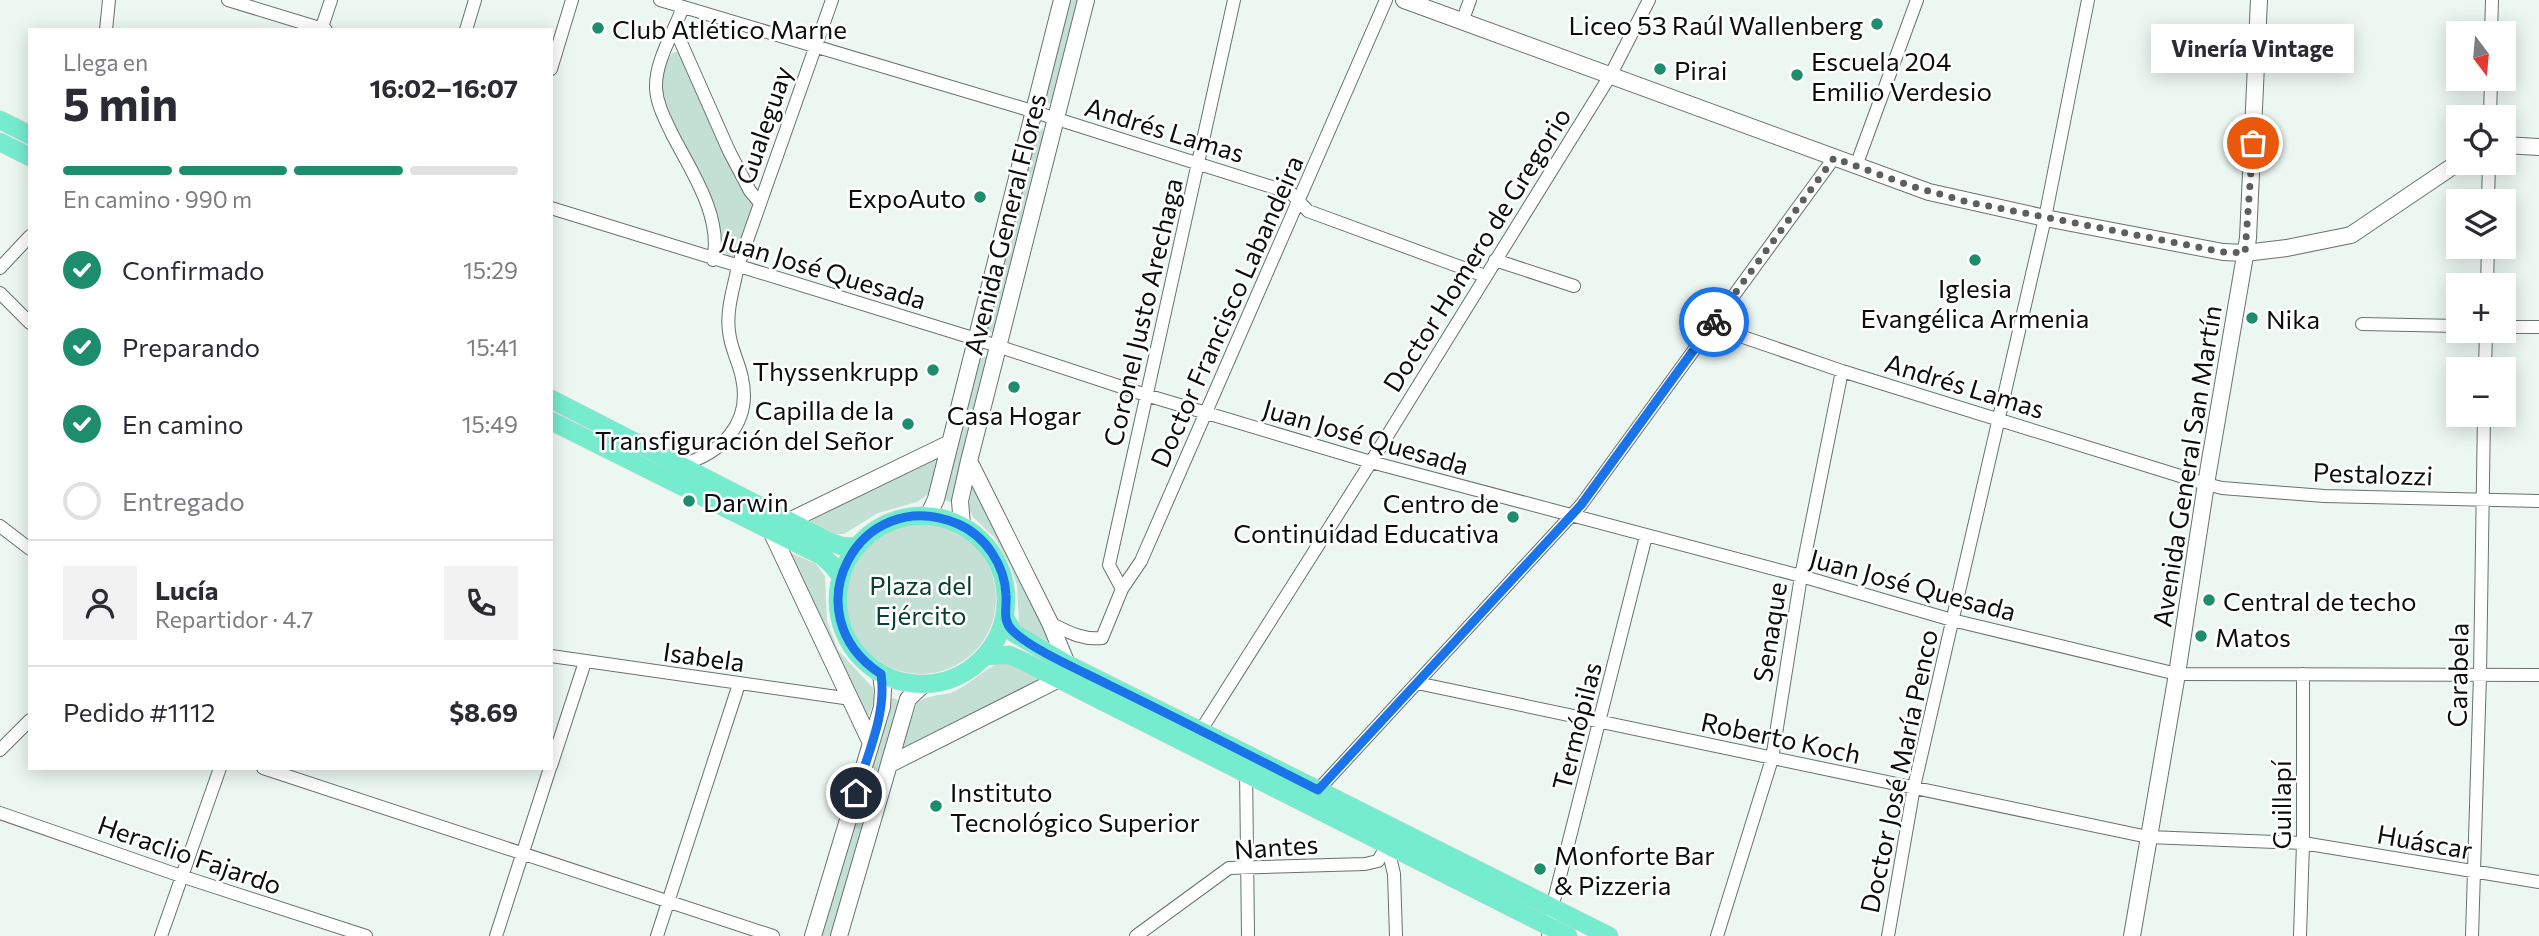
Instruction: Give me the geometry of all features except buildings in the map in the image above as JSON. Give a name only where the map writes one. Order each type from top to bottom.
[{"type":"main road","name":"Avenida General Flores","points":[[928,516],[936,499],[1062,0]]},
{"type":"main road","name":"Avenida General Flores","points":[[962,525],[960,501],[969,461],[1086,0]]},
{"type":"main road","points":[[1404,0],[1929,192],[2045,218],[2223,252],[2245,253],[2312,244],[2351,234],[2446,171]]},
{"type":"main road","name":"Avenida General San Martín","points":[[2132,936],[2245,253],[2259,0]]},
{"type":"main road","points":[[0,120],[28,134]]},
{"type":"main road","points":[[0,142],[28,156]]},
{"type":"main road","points":[[2516,146],[2539,147]]},
{"type":"main road","points":[[553,400],[830,542],[856,547]]},
{"type":"main road","points":[[553,422],[822,556],[841,576]]},
{"type":"main road","points":[[789,521],[950,443]]},
{"type":"main road","points":[[969,461],[1050,623],[1063,672]]},
{"type":"main road","points":[[928,516],[962,525],[981,540],[996,559],[1005,582],[1005,618],[998,638],[985,656],[958,677],[924,684],[894,680],[881,674],[860,659],[846,638],[838,614],[841,576],[856,547],[873,531],[894,520],[928,516]]},
{"type":"main road","points":[[771,531],[871,743]]},
{"type":"main road","points":[[1005,618],[1014,633],[1063,672],[1246,774],[1548,931],[1568,936]]},
{"type":"main road","points":[[985,656],[1009,655],[1063,672],[1201,730],[1609,936]]},
{"type":"main road","points":[[890,764],[1063,672]]},
{"type":"main road","points":[[813,936],[882,707],[881,674]]},
{"type":"main road","points":[[839,936],[908,699],[924,684]]},
{"type":"street","points":[[106,28],[109,0]]},
{"type":"street","points":[[228,0],[320,28]]},
{"type":"street","points":[[323,28],[331,0]]},
{"type":"street","points":[[467,28],[475,0]]},
{"type":"street","points":[[553,62],[572,0]]},
{"type":"street","name":"Andrés Lamas","points":[[660,0],[1198,162],[1291,193],[1308,211],[1485,276]]},
{"type":"street","name":"Gualeguay","points":[[679,465],[694,461],[718,448],[734,430],[743,414],[743,383],[729,334],[738,266],[832,0]]},
{"type":"street","name":"Coronel Justo Arechaga","points":[[1122,589],[1109,565],[1234,0]]},
{"type":"street","name":"Doctor Francisco Labandeira","points":[[1050,623],[1078,636],[1102,638],[1122,589],[1141,561],[1386,0]]},
{"type":"street","points":[[1462,22],[1470,0]]},
{"type":"street","name":"Doctor Homero de Gregorio","points":[[1201,730],[1610,76],[1649,0]]},
{"type":"street","points":[[1856,166],[1917,0]]},
{"type":"street","name":"Doctor José María Penco","points":[[1888,936],[1914,787],[2045,218],[2088,0]]},
{"type":"street","points":[[2491,21],[2492,0]]},
{"type":"street","points":[[683,7],[665,51],[657,82],[658,102],[710,216],[716,238],[713,260]]},
{"type":"street","points":[[675,29],[729,151],[750,191],[760,203]]},
{"type":"street","points":[[1318,790],[1571,516],[1834,158]]},
{"type":"street","name":"Juan José Quesada","points":[[553,209],[976,339],[1146,395],[1371,462],[1801,576],[1952,620],[2177,674],[2539,676]]},
{"type":"street","points":[[0,268],[28,238]]},
{"type":"street","points":[[1495,260],[1574,286]]},
{"type":"street","points":[[0,293],[28,321]]},
{"type":"street","points":[[2362,324],[2446,326]]},
{"type":"street","name":"Andrés Lamas","points":[[1711,326],[1842,371],[2206,484]]},
{"type":"street","points":[[2516,327],[2539,327]]},
{"type":"street","name":"Senaque","points":[[1717,936],[1772,759],[1801,576],[1842,371]]},
{"type":"street","name":"Carabela","points":[[2472,936],[2484,427]]},
{"type":"street","name":"Pestalozzi","points":[[2206,484],[2324,496],[2539,501]]},
{"type":"street","points":[[0,526],[28,547]]},
{"type":"street","name":"Termópilas","points":[[1548,931],[1646,536]]},
{"type":"street","name":"Isabela","points":[[553,656],[851,699]]},
{"type":"street","points":[[553,761],[585,662]]},
{"type":"street","name":"Guillapí","points":[[2300,936],[2303,674]]},
{"type":"street","name":"Roberto Koch","points":[[1417,683],[2148,837],[2303,843]]},
{"type":"street","points":[[657,936],[739,684]]},
{"type":"street","points":[[0,750],[28,722]]},
{"type":"street","points":[[1246,754],[1248,936]]},
{"type":"street","points":[[161,936],[219,770]]},
{"type":"street","points":[[269,770],[773,936]]},
{"type":"street","points":[[496,936],[550,770]]},
{"type":"street","name":"Heraclio Fajardo","points":[[0,813],[366,936]]},
{"type":"street","name":"Huáscar","points":[[2303,843],[2539,882]]},
{"type":"street","points":[[1387,845],[1394,874],[1396,936]]},
{"type":"street","name":"Nantes","points":[[1136,936],[1229,868],[1366,864],[1378,861],[1387,845]]},
{"type":"green space","points":[[1069,0],[1078,0],[1053,102],[1046,104],[1044,102]]},
{"type":"green space","points":[[674,52],[679,52],[754,204],[735,256],[729,258],[722,245],[716,222],[677,141],[664,107],[660,81],[665,64]]},
{"type":"green space","points":[[1042,128],[1045,134],[995,332],[989,333],[987,329],[1037,129]]},
{"type":"green space","points":[[985,356],[988,360],[953,501],[949,502],[944,499],[980,359]]},
{"type":"green space","points":[[939,457],[931,488],[927,495],[917,502],[878,513],[844,534],[834,534],[809,519]]},
{"type":"green space","points":[[973,484],[1050,636],[1050,642],[1024,630],[1019,624],[1017,585],[1011,567],[995,538],[970,512]]},
{"type":"green space","name":"Plaza del Ejército","points":[[921,524],[950,529],[974,546],[991,570],[996,599],[991,628],[974,652],[950,669],[921,674],[892,669],[868,652],[851,628],[846,599],[851,570],[868,546],[892,529]]},
{"type":"green space","points":[[789,552],[816,564],[825,576],[827,621],[838,650],[873,688],[874,701],[868,717],[866,717]]},
{"type":"green space","points":[[999,663],[1010,663],[1039,678],[1039,681],[904,749],[903,744],[917,703],[957,690]]},
{"type":"green space","points":[[891,699],[899,701],[833,936],[822,936]]},
{"type":"way so far","points":[[1714,322],[1834,158],[1929,192],[1968,202],[2223,252],[2245,253],[2253,143]]},
{"type":"place","name":"Liceo 53 Raúl Wallenberg","points":[[1877,24]]},
{"type":"place","name":"Club Atlético Marne","points":[[598,28]]},
{"type":"place","name":"Pirai","points":[[1660,69]]},
{"type":"place","name":"Escuela 204 Emilio Verdesio","points":[[1797,75]]},
{"type":"place","name":"Vinería Vintage","points":[[2253,143]]},
{"type":"place","name":"ExpoAuto","points":[[980,197]]},
{"type":"place","name":"Iglesia Evangélica Armenia","points":[[1975,260]]},
{"type":"place","name":"Nika","points":[[2252,318]]},
{"type":"place","name":"Thyssenkrupp","points":[[933,370]]},
{"type":"place","name":"Casa Hogar","points":[[1014,387]]},
{"type":"place","name":"Capilla de la Transfiguración del Señor","points":[[908,424]]},
{"type":"place","name":"Darwin","points":[[689,501]]},
{"type":"place","name":"Centro de Continuidad Educativa","points":[[1513,517]]},
{"type":"place","name":"Central de techo","points":[[2209,600]]},
{"type":"place","name":"Matos","points":[[2201,636]]},
{"type":"place","name":"Instituto Tecnológico Superior","points":[[936,806]]},
{"type":"place","name":"Monforte Bar & Pizzeria","points":[[1540,869]]},
{"type":"route","points":[[856,793],[882,707],[883,691],[881,674],[860,659],[846,638],[838,614],[838,589],[844,566],[856,547],[883,525],[905,517],[928,516],[962,525],[981,540],[996,559],[1005,582],[1005,618],[1014,633],[1068,664],[1318,790],[1581,505],[1714,322]]}]
